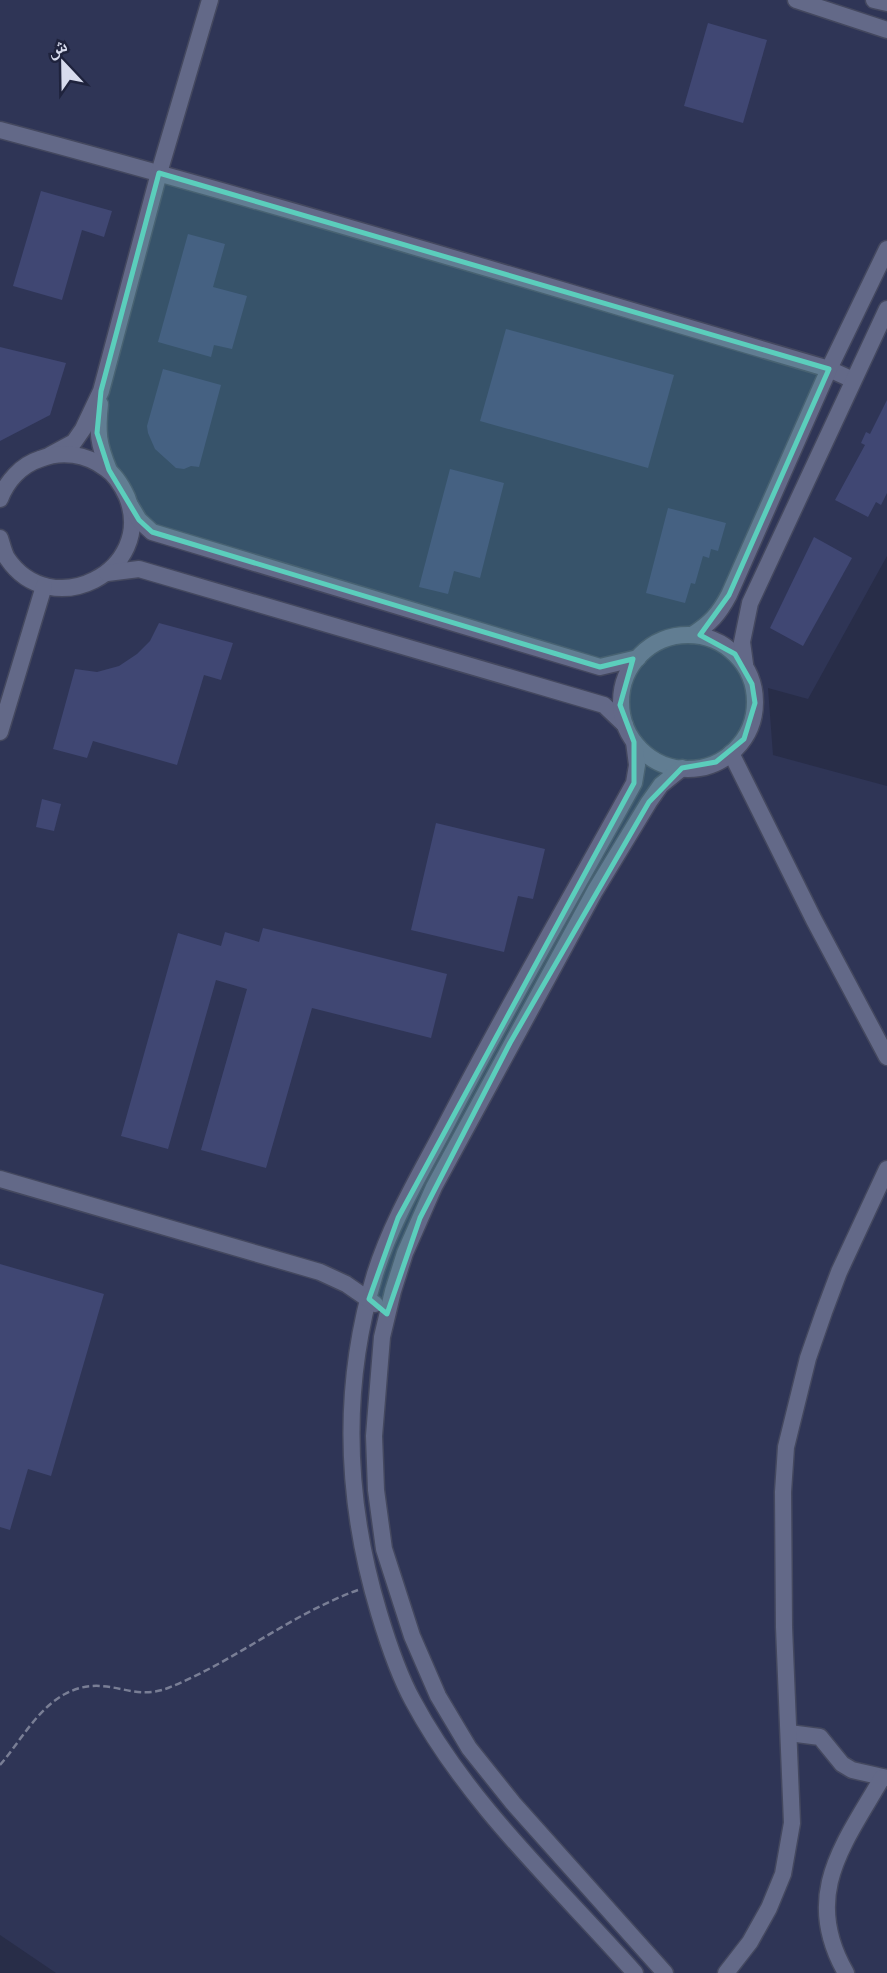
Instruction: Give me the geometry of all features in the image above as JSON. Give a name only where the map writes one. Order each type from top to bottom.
[{"type":"street","points":[[210,0],[159,173],[101,391],[97,433],[99,446],[109,470],[122,486],[139,520],[152,532],[600,667],[638,658]]},
{"type":"street","points":[[796,0],[887,30]]},
{"type":"street","points":[[874,0],[887,3]]},
{"type":"street","points":[[0,130],[159,173],[829,369],[853,380]]},
{"type":"street","points":[[692,635],[712,622],[724,604],[829,369],[887,249]]},
{"type":"street","points":[[745,667],[735,654],[708,638],[692,635],[672,637],[653,645],[638,658],[628,672],[622,688],[620,705],[634,742],[647,755],[664,764],[682,768],[708,765],[731,753],[744,738],[752,722],[755,703],[741,642],[750,603],[887,309]]},
{"type":"street","points":[[0,499],[4,481],[32,462],[74,442],[101,391]]},
{"type":"street","points":[[50,455],[72,454],[94,460],[109,470]]},
{"type":"street","points":[[0,538],[6,557],[26,577],[44,586],[61,589],[89,584],[107,573],[118,562],[128,543],[132,523],[130,505]]},
{"type":"street","points":[[107,573],[139,569],[604,705],[625,724]]},
{"type":"street","points":[[0,732],[44,586]]},
{"type":"street","points":[[634,742],[637,765],[634,783],[484,1052],[398,1218],[377,1269],[357,1359],[350,1456],[355,1510],[370,1585],[388,1643],[412,1700],[445,1754],[489,1811],[635,1973]]},
{"type":"street","points":[[731,753],[814,920],[887,1057]]},
{"type":"street","points":[[665,1973],[606,1909],[469,1748],[438,1696],[417,1648],[384,1549],[376,1490],[374,1436],[376,1391],[387,1314],[405,1253],[434,1187],[595,891],[661,785],[682,768]]},
{"type":"street","points":[[726,1973],[750,1942],[769,1908],[783,1874],[792,1823],[783,1545],[786,1447],[808,1358],[824,1312],[839,1272],[887,1169]]},
{"type":"street","points":[[0,1179],[320,1272],[369,1299],[387,1314]]},
{"type":"street","points":[[789,1733],[820,1737],[842,1764],[863,1774],[885,1778],[841,1848],[828,1884],[830,1932],[839,1961],[846,1973]]},
{"type":"path","points":[[0,1765],[41,1713],[61,1696],[81,1686],[92,1684],[147,1693],[167,1688],[345,1594],[370,1585]]},
{"type":"highlighted area","points":[[159,173],[829,369],[729,595],[700,635],[735,654],[752,684],[755,703],[744,739],[716,762],[682,768],[649,802],[510,1043],[420,1218],[387,1314],[369,1299],[398,1218],[634,783],[634,742],[620,705],[633,659],[600,667],[152,532],[139,520],[109,470],[97,433],[101,391]]},
{"type":"shaded area","points":[[0,0],[887,0],[887,556],[808,699],[768,688],[773,755],[887,786],[887,1973],[56,1973],[0,1935]]},
{"type":"building","points":[[708,23],[767,40],[743,123],[684,106]]},
{"type":"building","points":[[41,191],[112,211],[104,237],[82,230],[62,300],[13,286]]},
{"type":"building","points":[[188,234],[225,244],[213,287],[247,296],[232,349],[214,345],[211,357],[158,342]]},
{"type":"building","points":[[506,329],[674,375],[648,468],[480,421]]},
{"type":"building","points":[[0,347],[66,363],[50,415],[0,441]]},
{"type":"building","points":[[163,369],[221,385],[199,467],[176,468],[155,449],[148,433],[147,426]]},
{"type":"building","points":[[887,400],[887,493],[881,505],[876,502],[868,517],[835,500],[865,445],[861,443],[866,432],[870,434]]},
{"type":"building","points":[[450,469],[504,483],[480,578],[454,571],[448,594],[419,587]]},
{"type":"building","points":[[668,508],[726,523],[718,551],[711,549],[709,558],[703,556],[695,584],[691,583],[685,603],[646,593]]},
{"type":"building","points":[[814,537],[852,558],[803,646],[770,628]]},
{"type":"building","points":[[159,623],[233,643],[221,680],[204,675],[177,765],[93,741],[87,758],[53,749],[75,669],[97,672],[119,666],[150,641]]},
{"type":"building","points":[[42,799],[61,804],[54,831],[36,827]]},
{"type":"building","points":[[436,823],[545,849],[533,899],[518,896],[504,952],[411,930]]},
{"type":"building","points":[[263,928],[447,974],[431,1038],[312,1008],[266,1168],[201,1150],[247,989],[216,980],[168,1149],[121,1136],[178,933],[221,946],[225,932],[259,942]]},
{"type":"building","points":[[0,1264],[104,1294],[51,1476],[28,1469],[10,1530],[0,1527]]}]
